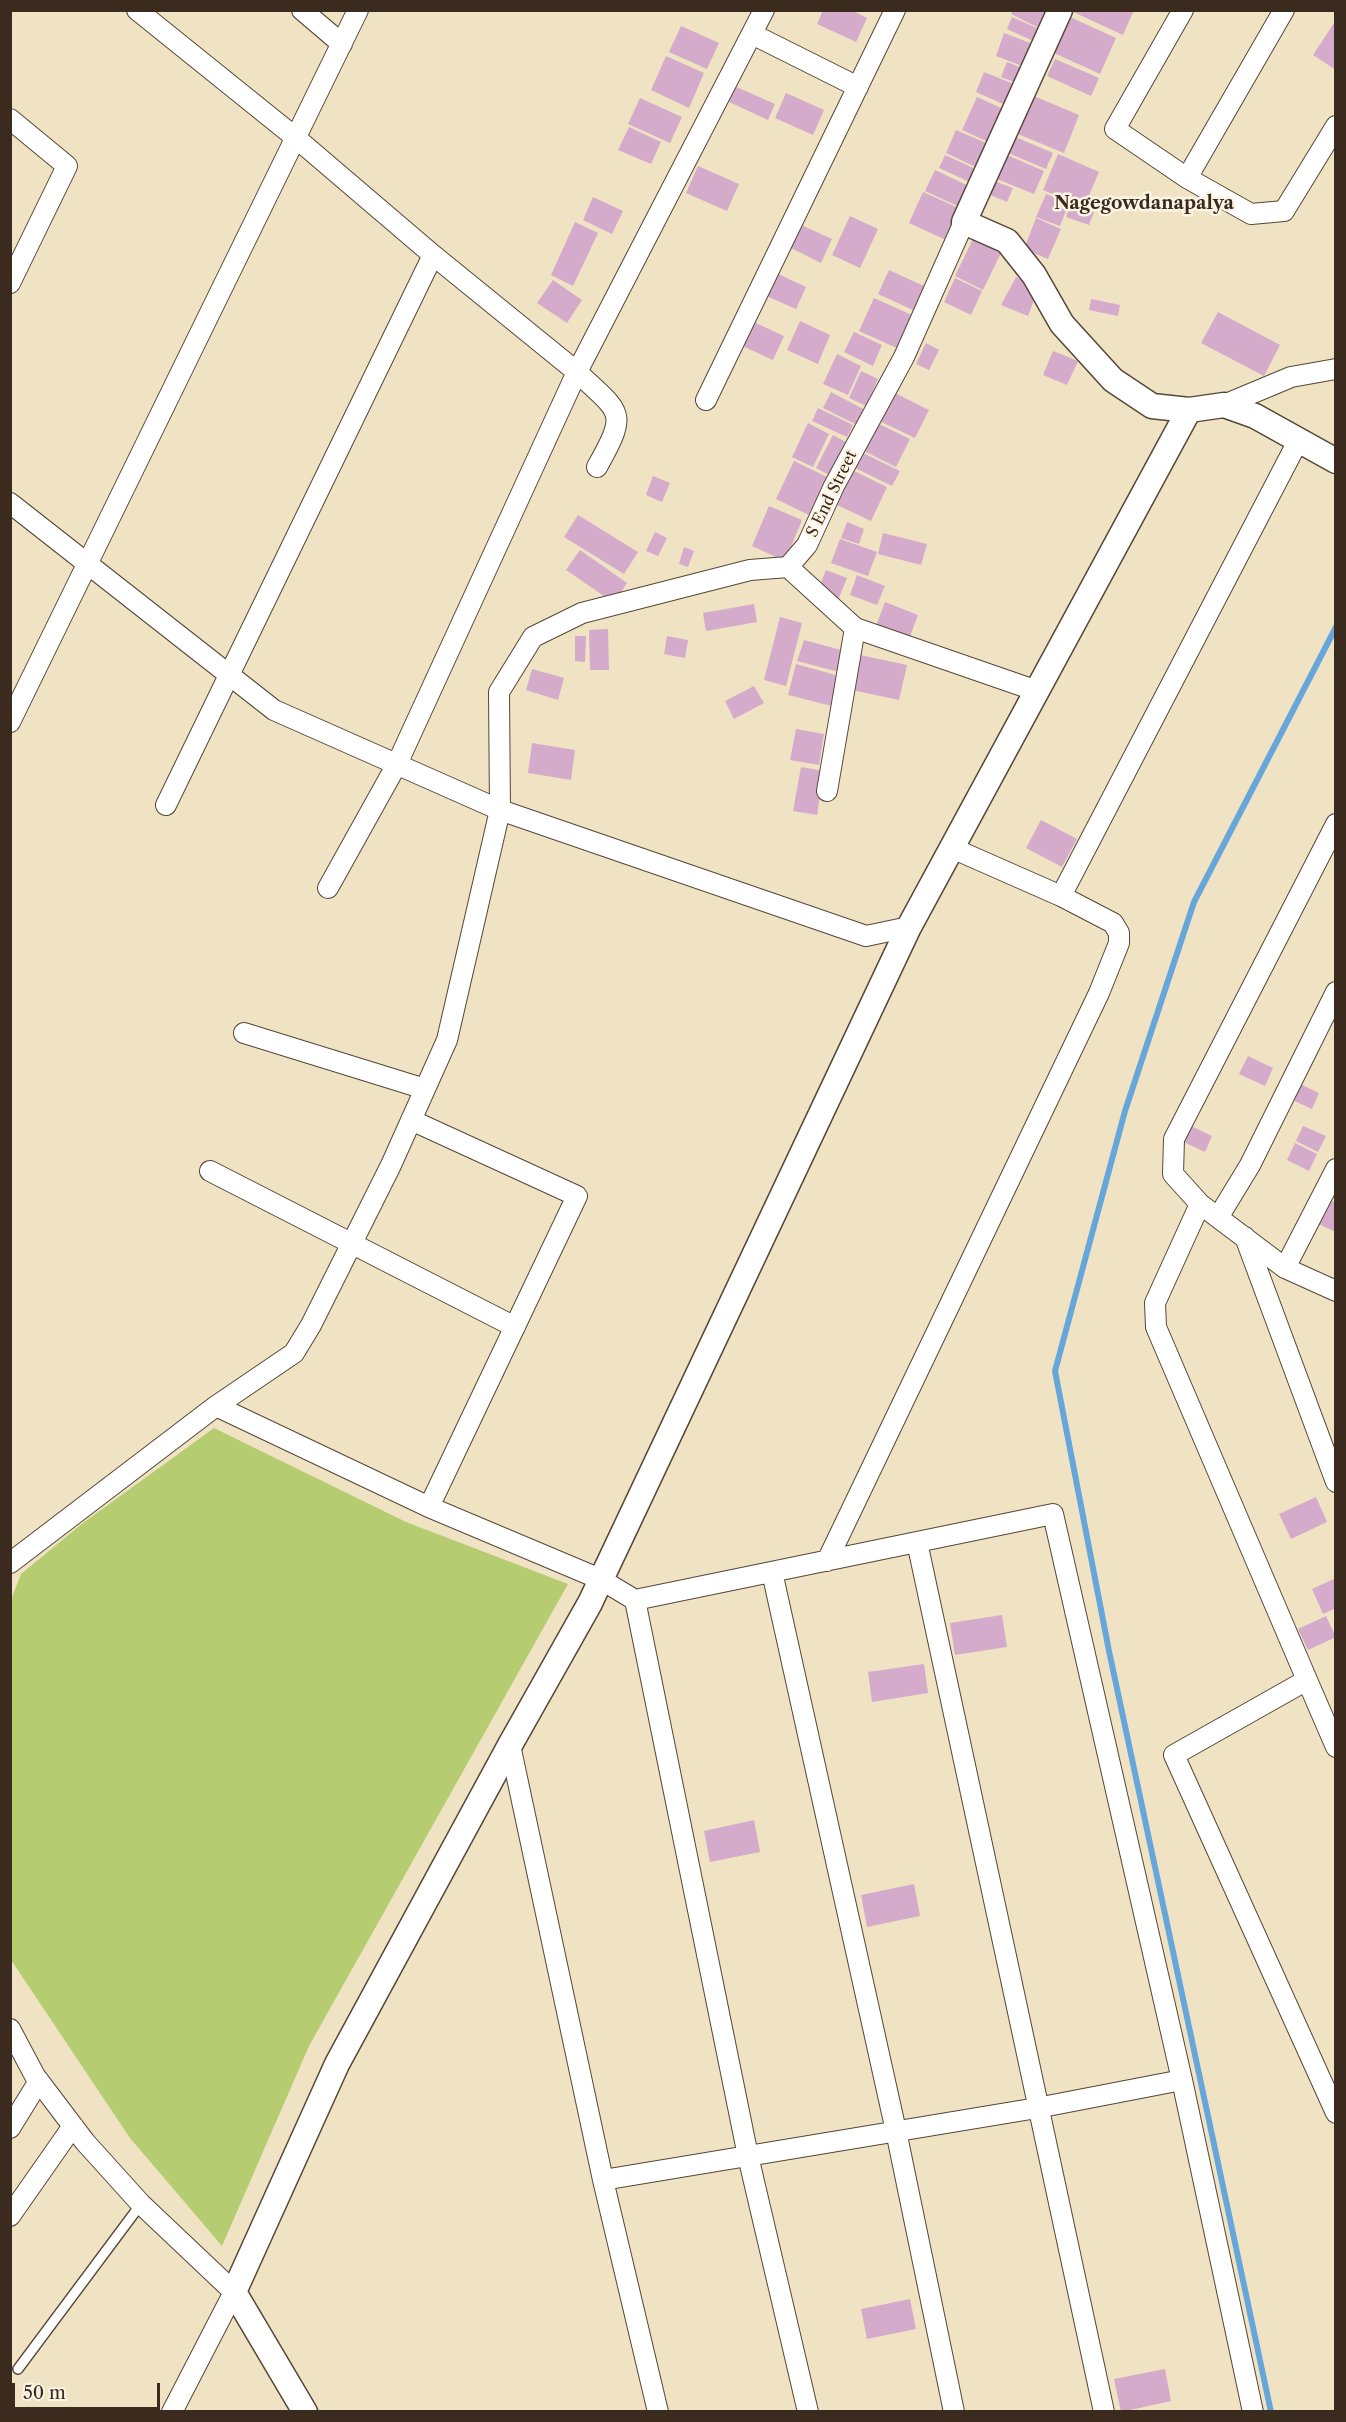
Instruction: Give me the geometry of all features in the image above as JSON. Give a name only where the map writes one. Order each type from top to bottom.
[{"type":"street","points":[[137,10],[296,138],[433,255],[577,372],[614,406],[618,422],[614,436],[597,467]]},
{"type":"street","points":[[302,10],[342,44]]},
{"type":"street","points":[[10,722],[358,10]]},
{"type":"street","points":[[328,888],[397,764],[577,372],[764,10]]},
{"type":"street","points":[[706,400],[895,10]]},
{"type":"street","name":"S End Street","points":[[788,567],[807,545],[834,486],[904,357],[1060,10]]},
{"type":"street","points":[[1183,10],[1115,129],[1187,178],[1251,214],[1284,210],[1335,126]]},
{"type":"street","points":[[1187,178],[1284,10]]},
{"type":"street","points":[[752,34],[858,87]]},
{"type":"street","points":[[10,119],[67,166],[10,283]]},
{"type":"street","points":[[964,222],[1006,242],[1034,275],[1062,324],[1113,380],[1152,405],[1189,410],[1224,405],[1291,377],[1335,369]]},
{"type":"street","points":[[166,805],[433,255]]},
{"type":"street","points":[[1224,405],[1255,416],[1335,461]]},
{"type":"street","points":[[172,2412],[234,2292],[337,2064],[510,1745],[590,1603],[909,927],[1189,410]]},
{"type":"street","points":[[1061,896],[1298,441]]},
{"type":"street","points":[[10,503],[274,710],[500,810],[867,936],[909,927]]},
{"type":"street","points":[[10,1563],[216,1406],[294,1353],[311,1325],[411,1120],[447,1040],[500,810],[499,692],[533,637],[582,613],[750,570],[788,567],[855,628],[1037,691]]},
{"type":"street","points":[[826,791],[855,628]]},
{"type":"street","points":[[1335,824],[1174,1139],[1173,1174],[1200,1204],[1219,1216],[1285,1268],[1335,1291]]},
{"type":"street","points":[[827,1561],[1094,1004],[1119,943],[1119,933],[1113,923],[1061,896],[952,848]]},
{"type":"street","points":[[1219,1216],[1250,1165],[1335,992]]},
{"type":"street","points":[[244,1034],[425,1089]]},
{"type":"street","points":[[411,1120],[577,1196],[429,1507]]},
{"type":"street","points":[[1285,1268],[1335,1169]]},
{"type":"street","points":[[210,1171],[515,1327]]},
{"type":"street","points":[[1200,1204],[1155,1303],[1156,1327],[1335,1747]]},
{"type":"street","points":[[1245,1237],[1335,1482]]},
{"type":"street","points":[[216,1406],[429,1507],[600,1579],[635,1600],[1053,1514],[1182,2080],[1253,2412]]},
{"type":"street","points":[[917,1542],[1104,2412]]},
{"type":"street","points":[[772,1572],[896,2131],[954,2412]]},
{"type":"street","points":[[635,1600],[748,2156],[808,2412]]},
{"type":"street","points":[[1307,1680],[1174,1755],[1335,2113]]},
{"type":"street","points":[[510,1745],[603,2180],[658,2412]]},
{"type":"street","points":[[10,2029],[39,2081],[73,2126],[141,2204],[234,2292],[305,2412]]},
{"type":"street","points":[[603,2180],[1037,2108],[1182,2080]]},
{"type":"street","points":[[10,2128],[39,2081]]},
{"type":"street","points":[[10,2216],[73,2126]]},
{"type":"lane","points":[[18,2369],[141,2204]]},
{"type":"green space","points":[[214,1428],[406,1522],[568,1584],[309,2046],[222,2246],[130,2138],[11,1960],[11,1600],[21,1574],[83,1523]]},
{"type":"building","points":[[823,10],[851,10],[867,18],[856,42],[817,24]]},
{"type":"building","points":[[1013,10],[1055,10],[1045,31],[1011,14]]},
{"type":"building","points":[[1069,10],[1134,10],[1123,35]]},
{"type":"building","points":[[1012,17],[1046,32],[1040,44],[1007,29]]},
{"type":"building","points":[[1070,17],[1116,38],[1100,74],[1054,53]]},
{"type":"building","points":[[1336,20],[1336,70],[1313,55]]},
{"type":"building","points":[[681,26],[719,43],[707,69],[669,52]]},
{"type":"building","points":[[1004,33],[1038,46],[1030,69],[996,56]]},
{"type":"building","points":[[666,56],[704,73],[689,108],[651,90]]},
{"type":"building","points":[[1055,59],[1099,78],[1091,96],[1047,76]]},
{"type":"building","points":[[1007,62],[1025,69],[1019,84],[1001,77]]},
{"type":"building","points":[[984,72],[1021,87],[1012,108],[976,92]]},
{"type":"building","points":[[734,86],[775,104],[768,120],[727,101]]},
{"type":"building","points":[[786,93],[824,110],[813,135],[775,118]]},
{"type":"building","points":[[1029,94],[1079,115],[1064,153],[1013,132]]},
{"type":"building","points":[[977,97],[1010,112],[995,145],[962,130]]},
{"type":"building","points":[[640,98],[682,117],[670,143],[628,124]]},
{"type":"building","points":[[629,127],[661,142],[651,164],[618,150]]},
{"type":"building","points":[[956,130],[993,146],[982,170],[946,153]]},
{"type":"building","points":[[1013,136],[1053,153],[1046,169],[1006,152]]},
{"type":"building","points":[[1058,154],[1099,172],[1084,207],[1043,190]]},
{"type":"building","points":[[945,155],[980,171],[974,184],[939,168]]},
{"type":"building","points":[[1007,155],[1044,171],[1034,194],[997,179]]},
{"type":"building","points":[[698,166],[739,184],[727,211],[686,193]]},
{"type":"building","points":[[935,170],[975,189],[966,210],[925,191]]},
{"type":"building","points":[[994,181],[1013,188],[1007,202],[988,194]]},
{"type":"building","points":[[923,192],[963,210],[948,241],[909,223]]},
{"type":"building","points":[[1046,194],[1069,203],[1060,226],[1036,217]]},
{"type":"building","points":[[593,197],[623,211],[612,234],[583,220]]},
{"type":"building","points":[[1071,204],[1094,212],[1089,225],[1066,217]]},
{"type":"building","points":[[850,216],[878,229],[860,268],[832,255]]},
{"type":"building","points":[[1036,218],[1061,229],[1048,259],[1024,249]]},
{"type":"building","points":[[575,222],[598,233],[573,286],[551,275]]},
{"type":"building","points":[[797,223],[832,239],[821,263],[787,246]]},
{"type":"building","points":[[973,239],[1001,253],[983,290],[955,276]]},
{"type":"building","points":[[889,270],[926,287],[915,311],[878,294]]},
{"type":"building","points":[[774,272],[806,287],[796,309],[764,295]]},
{"type":"building","points":[[1016,277],[1038,289],[1028,316],[1001,305]]},
{"type":"building","points":[[955,278],[982,291],[971,315],[944,302]]},
{"type":"building","points":[[553,280],[582,300],[567,323],[537,303]]},
{"type":"building","points":[[874,298],[914,316],[899,349],[859,331]]},
{"type":"building","points":[[1091,299],[1120,305],[1118,316],[1089,310]]},
{"type":"building","points":[[1218,312],[1280,345],[1264,376],[1201,343]]},
{"type":"building","points":[[747,319],[784,336],[773,360],[736,343]]},
{"type":"building","points":[[800,321],[830,335],[818,364],[787,350]]},
{"type":"building","points":[[854,332],[882,345],[873,366],[844,352]]},
{"type":"building","points":[[926,343],[939,350],[929,370],[916,364]]},
{"type":"building","points":[[1053,351],[1078,361],[1067,385],[1043,375]]},
{"type":"building","points":[[837,354],[861,366],[848,395],[823,384]]},
{"type":"building","points":[[861,371],[878,379],[866,406],[849,398]]},
{"type":"building","points":[[887,389],[929,410],[915,438],[873,418]]},
{"type":"building","points":[[831,392],[865,410],[857,425],[823,408]]},
{"type":"building","points":[[818,408],[853,425],[847,437],[812,421]]},
{"type":"building","points":[[808,423],[829,434],[813,467],[792,457]]},
{"type":"building","points":[[877,423],[910,439],[896,467],[864,451]]},
{"type":"building","points":[[833,435],[846,442],[829,475],[816,468]]},
{"type":"building","points":[[861,452],[900,471],[892,486],[853,467]]},
{"type":"building","points":[[794,461],[827,477],[809,515],[776,499]]},
{"type":"building","points":[[852,470],[887,487],[871,521],[835,504]]},
{"type":"building","points":[[653,476],[670,483],[662,502],[646,495]]},
{"type":"building","points":[[769,506],[802,520],[785,561],[752,546]]},
{"type":"building","points":[[578,515],[638,552],[624,574],[564,537]]},
{"type":"building","points":[[847,522],[864,529],[859,544],[841,538]]},
{"type":"building","points":[[655,532],[667,538],[658,556],[646,551]]},
{"type":"building","points":[[883,533],[927,544],[921,565],[878,554]]},
{"type":"building","points":[[840,539],[877,552],[868,576],[831,563]]},
{"type":"building","points":[[684,547],[694,551],[688,567],[679,564]]},
{"type":"building","points":[[580,550],[627,583],[614,603],[566,570]]},
{"type":"building","points":[[826,570],[847,578],[839,598],[818,590]]},
{"type":"building","points":[[857,575],[885,586],[877,605],[850,595]]},
{"type":"building","points":[[885,602],[918,615],[909,639],[876,626]]},
{"type":"building","points":[[754,604],[757,622],[706,631],[703,613]]},
{"type":"building","points":[[780,617],[802,623],[786,686],[764,680]]},
{"type":"building","points":[[608,629],[609,670],[590,670],[589,630]]},
{"type":"building","points":[[575,636],[586,636],[585,662],[575,661]]},
{"type":"building","points":[[667,636],[688,640],[685,658],[664,654]]},
{"type":"building","points":[[804,640],[845,651],[839,672],[797,661]]},
{"type":"building","points":[[860,655],[907,665],[899,700],[852,690]]},
{"type":"building","points":[[796,664],[839,676],[832,706],[788,695]]},
{"type":"building","points":[[532,669],[564,678],[558,700],[526,690]]},
{"type":"building","points":[[754,686],[764,703],[734,719],[725,701]]},
{"type":"building","points":[[796,729],[824,734],[819,765],[790,760]]},
{"type":"building","points":[[532,743],[575,750],[571,780],[528,773]]},
{"type":"building","points":[[801,767],[824,771],[817,815],[793,811]]},
{"type":"building","points":[[1041,820],[1077,839],[1062,867],[1026,848]]},
{"type":"building","points":[[1248,1056],[1273,1068],[1265,1086],[1239,1074]]},
{"type":"building","points":[[1298,1083],[1319,1093],[1312,1109],[1290,1099]]},
{"type":"building","points":[[1187,1124],[1212,1136],[1205,1152],[1179,1140]]},
{"type":"building","points":[[1303,1126],[1326,1136],[1318,1152],[1296,1141]]},
{"type":"building","points":[[1295,1143],[1317,1154],[1309,1171],[1287,1160]]},
{"type":"building","points":[[1325,1198],[1336,1203],[1336,1232],[1314,1222]]},
{"type":"building","points":[[1316,1497],[1327,1522],[1291,1539],[1279,1514]]},
{"type":"building","points":[[1336,1578],[1336,1608],[1323,1614],[1312,1589]]},
{"type":"building","points":[[1002,1615],[1007,1647],[955,1655],[950,1623]]},
{"type":"building","points":[[1326,1616],[1336,1637],[1308,1650],[1298,1629]]},
{"type":"building","points":[[924,1664],[928,1693],[872,1702],[868,1672]]},
{"type":"building","points":[[754,1820],[760,1852],[710,1862],[704,1831]]},
{"type":"building","points":[[914,1884],[920,1916],[867,1927],[861,1895]]},
{"type":"building","points":[[910,2299],[916,2329],[867,2339],[861,2309]]},
{"type":"building","points":[[1165,2369],[1171,2401],[1121,2412],[1114,2379]]},
{"type":"waterway","points":[[1271,2412],[1109,1651],[1055,1371],[1125,1111],[1194,902],[1336,627]]},
{"type":"district","name":"Nagegowdanapalya","points":[[1144,204]]}]
